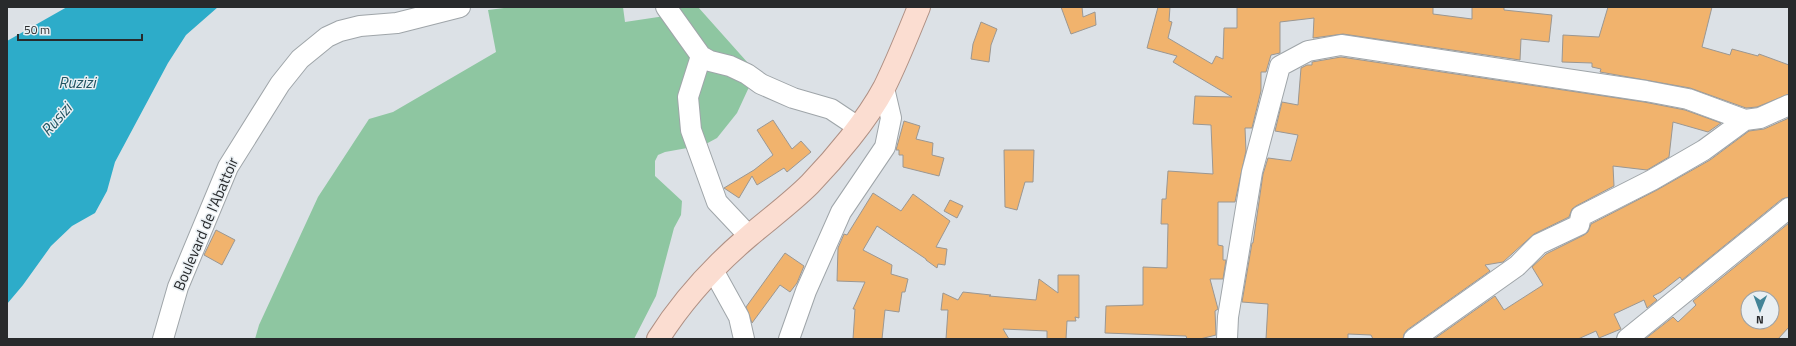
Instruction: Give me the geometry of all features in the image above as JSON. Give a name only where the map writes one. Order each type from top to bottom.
[{"type":"main road","points":[[658,339],[667,324],[713,270],[749,236],[784,209],[810,184],[838,153],[858,127],[884,88],[919,7]]},
{"type":"street","name":"Boulevard de l'Abattoir","points":[[163,339],[178,287],[228,167],[280,84],[300,59],[328,37],[340,31],[360,26],[397,23],[460,7]]},
{"type":"street","points":[[666,7],[701,56],[710,61],[730,66],[747,74],[761,84],[793,98],[831,109],[858,127]]},
{"type":"street","points":[[1227,339],[1228,317],[1252,172],[1280,66],[1308,51],[1341,45],[1646,90],[1688,100],[1745,120],[1760,118],[1789,105]]},
{"type":"street","points":[[701,56],[688,96],[691,130],[717,202],[749,236]]},
{"type":"street","points":[[789,339],[806,291],[841,212],[885,147],[891,118],[884,88]]},
{"type":"street","points":[[1414,339],[1517,266],[1539,244],[1579,225],[1581,216],[1652,180],[1704,150],[1745,120]]},
{"type":"street","points":[[1627,339],[1789,208]]},
{"type":"street","points":[[713,270],[739,317],[744,339]]},
{"type":"green space","points":[[512,7],[623,7],[625,22],[665,16],[672,7],[698,7],[756,72],[737,113],[717,138],[704,145],[665,152],[658,155],[655,161],[655,176],[682,201],[681,215],[674,228],[656,296],[634,339],[255,339],[259,325],[318,197],[369,119],[393,112],[496,52],[488,10]]},
{"type":"water","name":"Ruzizi","points":[[67,7],[218,7],[186,35],[168,63],[115,162],[107,191],[95,213],[72,226],[51,246],[23,285],[7,304],[7,41]]},
{"type":"building","points":[[1061,7],[1082,7],[1083,17],[1095,12],[1096,25],[1071,34]]},
{"type":"building","points":[[1158,7],[1170,7],[1169,21],[1172,22],[1168,38],[1212,64],[1216,56],[1223,59],[1224,28],[1237,28],[1237,7],[1433,7],[1433,14],[1472,19],[1472,7],[1504,7],[1504,10],[1552,15],[1549,42],[1521,39],[1520,60],[1343,34],[1313,38],[1314,18],[1280,22],[1280,53],[1271,55],[1266,72],[1261,72],[1261,91],[1252,128],[1245,128],[1246,151],[1235,202],[1218,202],[1218,245],[1223,246],[1223,260],[1226,260],[1223,279],[1210,279],[1218,309],[1215,311],[1216,335],[1200,339],[1187,339],[1186,336],[1105,333],[1106,306],[1143,305],[1143,267],[1167,268],[1168,224],[1161,224],[1162,199],[1166,199],[1168,171],[1213,174],[1211,125],[1193,124],[1195,96],[1232,97],[1173,62],[1177,56],[1147,48]]},
{"type":"building","points":[[1608,7],[1712,7],[1702,47],[1730,55],[1732,49],[1758,56],[1759,54],[1789,65],[1789,94],[1757,107],[1746,108],[1690,88],[1600,72],[1601,69],[1592,67],[1592,63],[1562,62],[1563,35],[1599,37]]},
{"type":"building","points":[[981,22],[997,29],[991,45],[989,62],[971,59],[973,44]]},
{"type":"building","points":[[1341,57],[1644,102],[1685,110],[1721,123],[1708,132],[1673,122],[1669,157],[1647,170],[1613,166],[1614,186],[1576,206],[1572,209],[1569,217],[1534,234],[1503,262],[1485,265],[1490,271],[1407,330],[1403,339],[1373,339],[1371,335],[1348,334],[1348,339],[1266,339],[1268,304],[1242,302],[1253,243],[1263,174],[1268,158],[1291,161],[1298,135],[1275,131],[1282,102],[1298,105],[1301,68],[1307,65],[1312,65],[1312,62]]},
{"type":"building","points":[[1789,118],[1789,197],[1782,199],[1682,280],[1680,277],[1661,292],[1653,296],[1657,300],[1647,308],[1644,300],[1614,314],[1621,329],[1599,338],[1596,331],[1578,339],[1434,339],[1495,296],[1504,310],[1543,285],[1532,267],[1546,254],[1584,235],[1588,232],[1591,224],[1657,190],[1710,160],[1749,131],[1764,129]]},
{"type":"building","points":[[773,120],[792,149],[801,141],[811,152],[787,172],[784,168],[757,185],[752,176],[739,198],[724,188],[754,170],[773,155],[757,130]]},
{"type":"building","points":[[904,121],[920,126],[916,139],[933,143],[932,155],[944,158],[939,176],[903,167],[903,155],[899,155],[899,150],[896,150]]},
{"type":"building","points":[[1004,150],[1034,150],[1033,182],[1025,182],[1017,210],[1005,207]]},
{"type":"building","points":[[873,193],[901,211],[913,194],[950,221],[936,247],[947,249],[945,265],[938,264],[937,268],[877,226],[863,250],[892,265],[891,274],[908,279],[905,292],[902,292],[899,312],[885,310],[882,339],[853,339],[855,309],[853,309],[865,282],[837,281],[838,248],[844,234],[847,235]]},
{"type":"building","points":[[950,200],[963,206],[957,218],[944,211]]},
{"type":"building","points":[[1789,223],[1789,327],[1778,339],[1645,339],[1673,317],[1678,322],[1696,305],[1693,301]]},
{"type":"building","points":[[216,230],[235,240],[222,265],[204,255]]},
{"type":"building","points":[[785,253],[804,266],[797,283],[790,292],[780,285],[752,323],[746,307]]},
{"type":"building","points":[[1058,275],[1079,275],[1079,318],[1075,317],[1076,321],[1067,321],[1066,339],[1047,339],[1047,331],[1003,329],[1009,339],[946,339],[948,310],[941,310],[943,293],[958,300],[963,292],[1036,300],[1039,279],[1058,293]]},
{"type":"water label","name":"Rusizi","points":[[56,119]]}]
